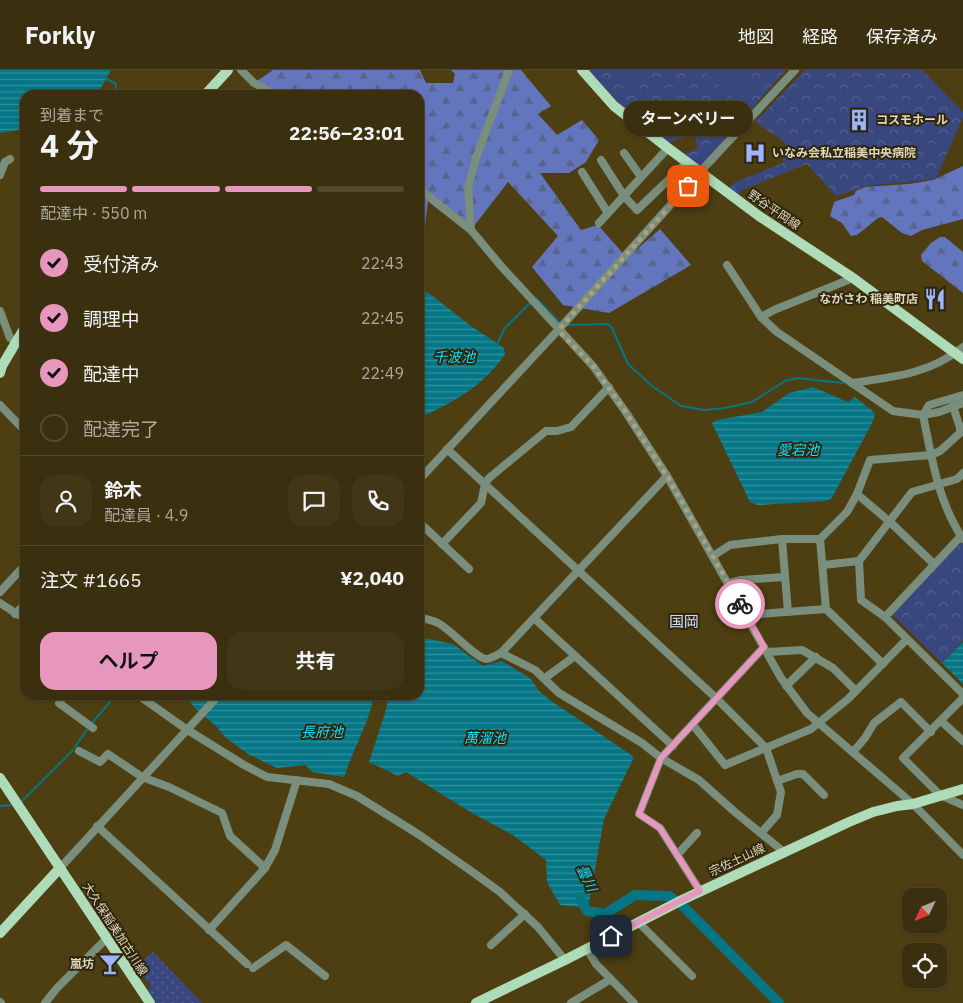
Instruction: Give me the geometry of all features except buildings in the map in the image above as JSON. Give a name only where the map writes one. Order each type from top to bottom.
[{"type":"main road","points":[[210,90],[228,70]]},
{"type":"main road","name":"野谷平岡線","points":[[582,70],[614,106],[686,162],[759,216],[853,278],[960,353]]},
{"type":"main road","points":[[0,373],[20,335]]},
{"type":"main road","name":"大久保稲美加古川線","points":[[0,778],[150,1003]]},
{"type":"main road","name":"宗佐土山線","points":[[476,1003],[587,949],[677,902],[873,812],[913,804],[963,789]]},
{"type":"main road","points":[[0,933],[60,868]]},
{"type":"street","points":[[241,70],[254,83],[267,90]]},
{"type":"street","points":[[471,230],[468,188],[476,158],[509,70]]},
{"type":"street","points":[[424,474],[795,70]]},
{"type":"street","points":[[599,223],[668,148]]},
{"type":"street","points":[[624,153],[641,177]]},
{"type":"street","points":[[0,175],[5,162],[10,159]]},
{"type":"street","points":[[601,160],[624,196],[637,210],[686,162]]},
{"type":"street","points":[[582,172],[608,213]]},
{"type":"street","points":[[424,193],[471,230],[501,266],[560,328],[562,334],[593,366],[609,387],[667,476],[786,686],[797,702],[818,723],[913,804],[963,855]]},
{"type":"street","points":[[727,265],[761,317],[777,332],[893,411],[923,415],[963,403]]},
{"type":"street","points":[[761,317],[853,278]]},
{"type":"street","points":[[0,311],[10,338],[16,341]]},
{"type":"street","points":[[852,383],[915,372],[932,367],[960,353]]},
{"type":"street","points":[[442,544],[481,503],[485,484],[489,478],[546,431],[557,432],[571,427],[609,387]]},
{"type":"street","points":[[885,617],[934,564],[962,538],[948,514],[937,485],[923,415],[928,405],[963,395]]},
{"type":"street","points":[[0,405],[20,426]]},
{"type":"street","points":[[713,556],[730,545],[782,539],[820,539],[847,512],[857,494],[870,460],[931,456],[940,451],[960,433],[954,406]]},
{"type":"street","points":[[447,449],[717,699],[766,748],[781,792],[777,815],[760,833]]},
{"type":"street","points":[[424,618],[437,622],[484,659],[492,658],[501,653],[667,476]]},
{"type":"street","points":[[961,479],[912,492],[860,561],[860,600],[885,617],[963,696],[931,732],[904,758],[940,795],[963,805]]},
{"type":"street","points":[[857,494],[934,564]]},
{"type":"street","points":[[424,527],[469,569]]},
{"type":"street","points":[[782,539],[788,612]]},
{"type":"street","points":[[820,539],[826,609],[883,664]]},
{"type":"street","points":[[823,565],[860,561]]},
{"type":"street","points":[[0,592],[20,570]]},
{"type":"street","points":[[729,583],[742,580],[784,577]]},
{"type":"street","points":[[0,603],[20,616]]},
{"type":"street","points":[[15,614],[20,609]]},
{"type":"street","points":[[747,615],[826,609]]},
{"type":"street","points":[[534,618],[674,746]]},
{"type":"street","points":[[692,725],[725,765],[811,728],[848,699],[907,639]]},
{"type":"street","points":[[700,891],[660,828],[639,814],[661,758],[766,649],[802,650],[833,668],[856,691]]},
{"type":"street","points":[[501,653],[535,670],[559,693],[699,780],[784,852]]},
{"type":"street","points":[[545,678],[575,656]]},
{"type":"street","points":[[786,686],[816,657]]},
{"type":"street","points":[[60,700],[59,702],[93,728]]},
{"type":"street","points":[[145,700],[186,729],[267,777],[329,784],[357,796],[418,834],[474,873],[525,914],[565,960]]},
{"type":"street","points":[[60,868],[214,700]]},
{"type":"street","points":[[853,752],[865,738],[874,723],[901,702],[931,732]]},
{"type":"street","points":[[941,721],[963,741]]},
{"type":"street","points":[[79,751],[100,762],[108,754],[142,777],[169,787],[222,813],[230,836],[266,868]]},
{"type":"street","points":[[777,782],[797,774],[803,774],[824,796]]},
{"type":"street","points":[[209,930],[266,868],[275,850],[297,780]]},
{"type":"street","points":[[97,826],[250,966],[286,944],[325,976]]},
{"type":"street","points":[[678,854],[697,833]]},
{"type":"street","points":[[491,945],[525,914]]},
{"type":"street","points":[[638,922],[692,976]]},
{"type":"street","points":[[45,1003],[57,988],[106,939]]},
{"type":"street","points":[[587,949],[596,964],[634,1003]]},
{"type":"street","points":[[571,1003],[611,979]]},
{"type":"green space","points":[[273,70],[420,70],[426,83],[453,83],[455,74],[451,70],[521,70],[551,106],[538,114],[557,135],[582,120],[599,140],[586,162],[569,173],[540,173],[581,230],[598,225],[627,258],[660,229],[691,265],[609,313],[563,305],[532,267],[558,236],[508,182],[471,230],[424,193],[424,90],[265,90],[254,83]]},
{"type":"green space","points":[[587,70],[786,70],[702,165],[698,165],[684,154],[698,148],[694,134],[668,143],[616,104]]},
{"type":"green space","points":[[610,70],[645,70],[629,88]]},
{"type":"green space","points":[[702,70],[733,70],[755,90],[741,105]]},
{"type":"green space","points":[[805,70],[922,70],[963,112],[963,117],[936,179],[868,186],[836,196],[807,164],[742,190],[738,195],[729,188],[735,182],[783,163],[786,143],[755,122]]},
{"type":"green space","points":[[963,166],[963,219],[922,230],[911,236],[902,233],[882,217],[878,218],[857,235],[851,236],[842,223],[830,216],[834,202],[854,195],[856,191],[865,187],[909,184],[933,180]]},
{"type":"green space","points":[[424,198],[428,201],[424,235]]},
{"type":"green space","points":[[940,237],[945,237],[963,252],[963,293],[922,261],[921,255],[931,243]]},
{"type":"green space","points":[[961,542],[963,545],[963,640],[942,663],[893,615],[893,608]]},
{"type":"green space","points":[[153,952],[202,1003],[154,1003],[146,993],[151,986],[136,967]]},
{"type":"water","points":[[0,70],[111,70],[100,90],[20,90],[20,130],[0,133]]},
{"type":"water","name":"千波池","points":[[424,291],[504,348],[505,354],[488,375],[455,400],[424,416]]},
{"type":"water","name":"愛宕池","points":[[813,387],[848,402],[855,397],[875,413],[873,421],[832,498],[826,501],[758,505],[750,502],[712,423],[717,420],[762,412],[789,393]]},
{"type":"water","name":"萬溜池","points":[[424,638],[453,644],[483,666],[502,661],[530,678],[539,691],[550,700],[634,757],[604,819],[588,908],[560,905],[547,882],[546,860],[513,835],[472,813],[406,772],[398,776],[369,762],[388,700],[424,700]]},
{"type":"water","points":[[963,642],[963,684],[942,663]]},
{"type":"water","name":"長府池","points":[[188,700],[373,700],[365,726],[344,777],[312,772],[306,765],[277,768],[248,754],[225,737],[216,726]]},
{"type":"waterway","points":[[105,78],[116,84],[115,90]]},
{"type":"waterway","points":[[536,298],[560,323]]},
{"type":"waterway","points":[[497,345],[504,329],[531,302]]},
{"type":"waterway","points":[[567,325],[608,324],[612,328],[628,364],[652,386],[681,406],[705,410],[752,402],[785,381],[797,378],[843,383]]},
{"type":"waterway","points":[[91,724],[112,700]]},
{"type":"waterway","points":[[75,747],[88,728]]},
{"type":"waterway","points":[[22,801],[73,750]]},
{"type":"waterway","points":[[0,806],[12,805]]},
{"type":"waterway","name":"曇川","points":[[580,897],[587,911],[605,914],[635,895],[669,896],[683,906],[779,1003]]},
{"type":"way so far","points":[[688,186],[560,328],[562,334],[593,366],[625,411],[667,476],[740,604]]},
{"type":"place","name":"コスモホール","points":[[859,120]]},
{"type":"place","name":"いなみ会私立稲美中央病院","points":[[755,153]]},
{"type":"place","name":"ターンベリー","points":[[688,186]]},
{"type":"place","name":"ながさわ 稲美町店","points":[[935,299]]},
{"type":"place","name":"嵐坊","points":[[110,964]]},
{"type":"district","name":"国岡","points":[[684,622]]},
{"type":"route","points":[[611,936],[700,891],[660,828],[639,814],[661,758],[764,647],[740,604]]}]
